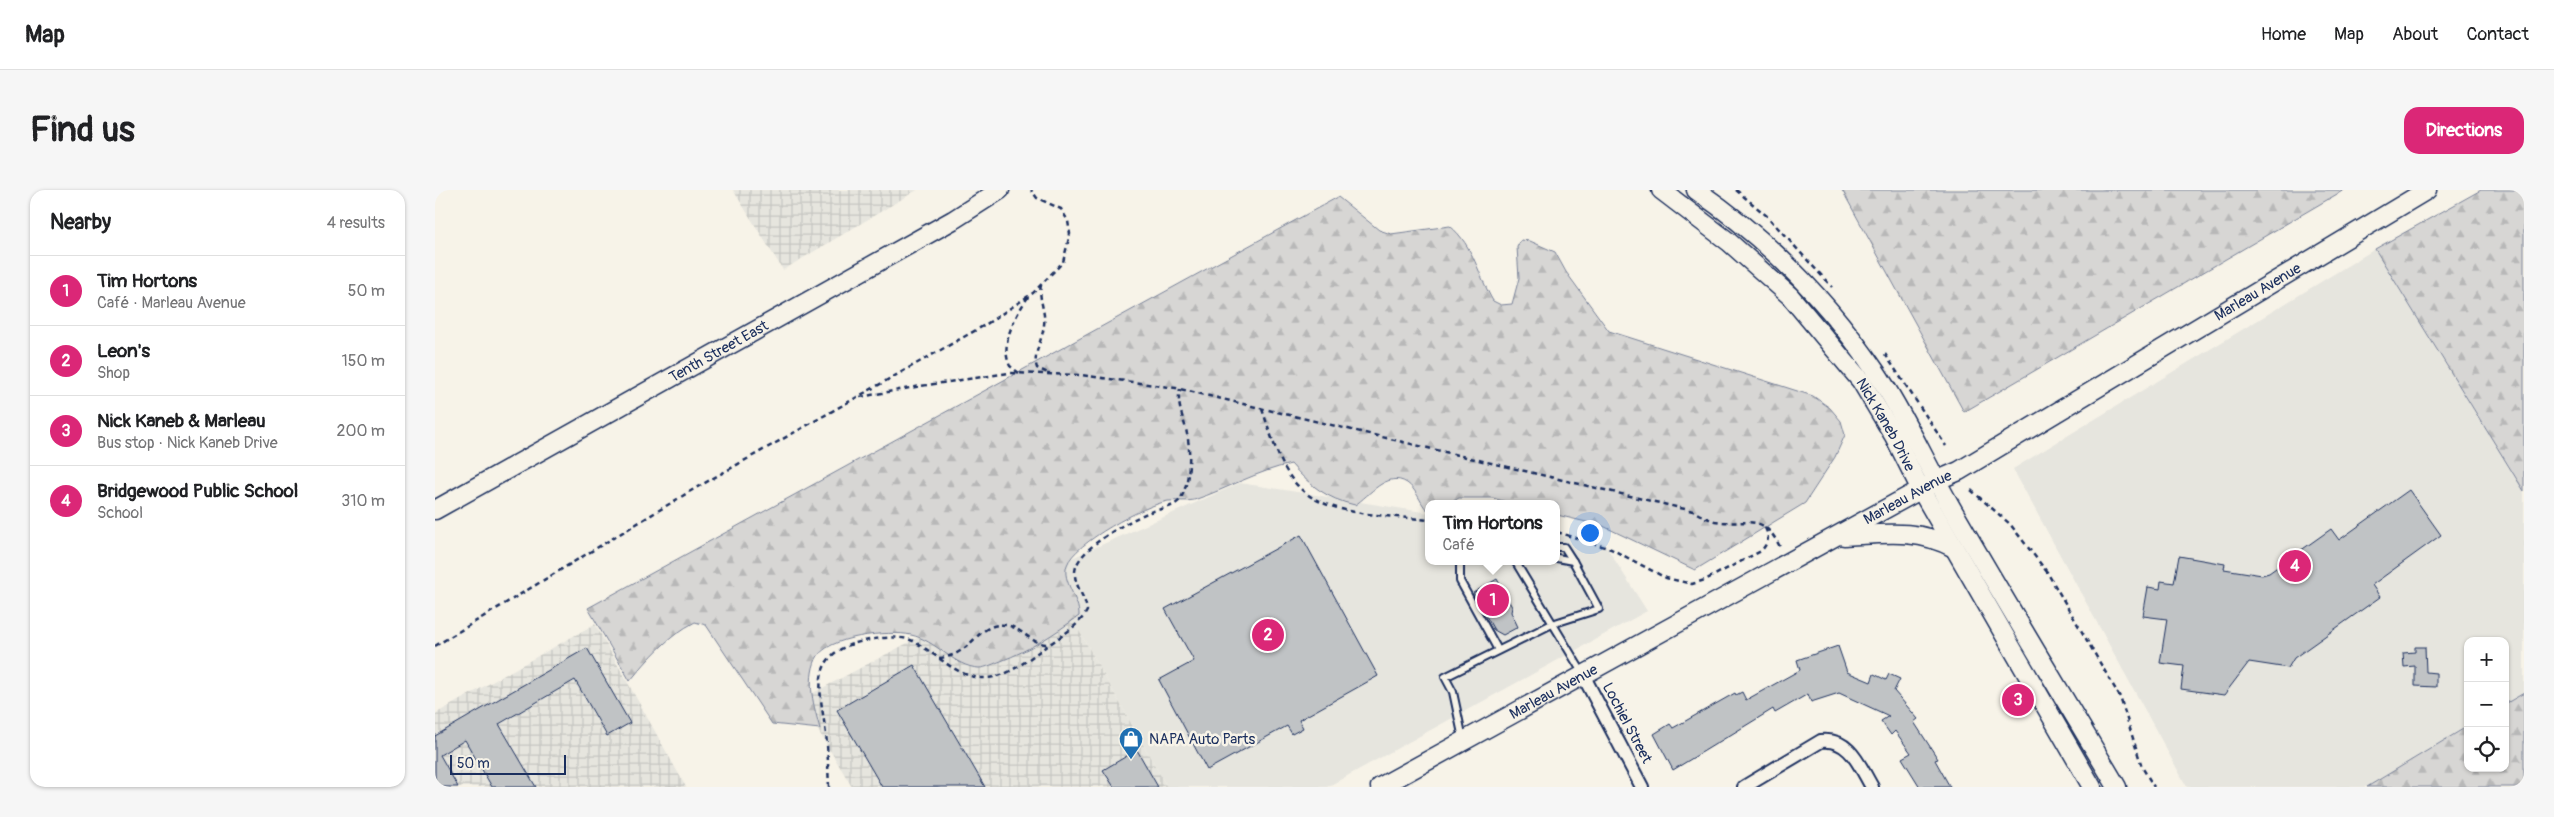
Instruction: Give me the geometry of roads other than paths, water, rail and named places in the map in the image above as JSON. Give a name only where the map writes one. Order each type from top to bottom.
[{"type":"street","name":"Nick Kaneb Drive","points":[[1661,190],[1729,242],[1790,296],[1861,381],[1895,436],[1921,490],[2092,787]]},
{"type":"street","name":"Nick Kaneb Drive","points":[[1696,190],[1723,208],[1783,261],[1836,320],[1876,372],[1955,513],[2117,787]]},
{"type":"street","name":"Marleau Avenue","points":[[1380,787],[1789,564],[1938,480],[1959,471],[2427,190]]},
{"type":"street","name":"Tenth Street East","points":[[435,510],[953,220],[998,191]]},
{"type":"street","points":[[1839,536],[1893,533],[1923,535],[1938,539],[1955,549]]},
{"type":"street","name":"Lochiel Street","points":[[1583,675],[1642,787]]},
{"type":"street","points":[[1744,787],[1821,741],[1833,740],[1843,744],[1852,752],[1872,787]]},
{"type":"lane","points":[[1464,741],[1453,692],[1445,677],[1552,624],[1599,609],[1573,560],[1564,547],[1560,546]]},
{"type":"lane","points":[[1560,558],[1573,560]]},
{"type":"lane","points":[[1460,565],[1460,581],[1498,650]]},
{"type":"lane","points":[[1517,565],[1583,675]]},
{"type":"place","name":"Bridgewood Public School","points":[[2295,566]]},
{"type":"place","name":"Tim Hortons","points":[[1493,600]]},
{"type":"place","name":"Leon's","points":[[1268,635]]},
{"type":"place","name":"Nick Kaneb & Marleau","points":[[2018,700]]},
{"type":"place","name":"NAPA Auto Parts","points":[[1131,760]]}]
